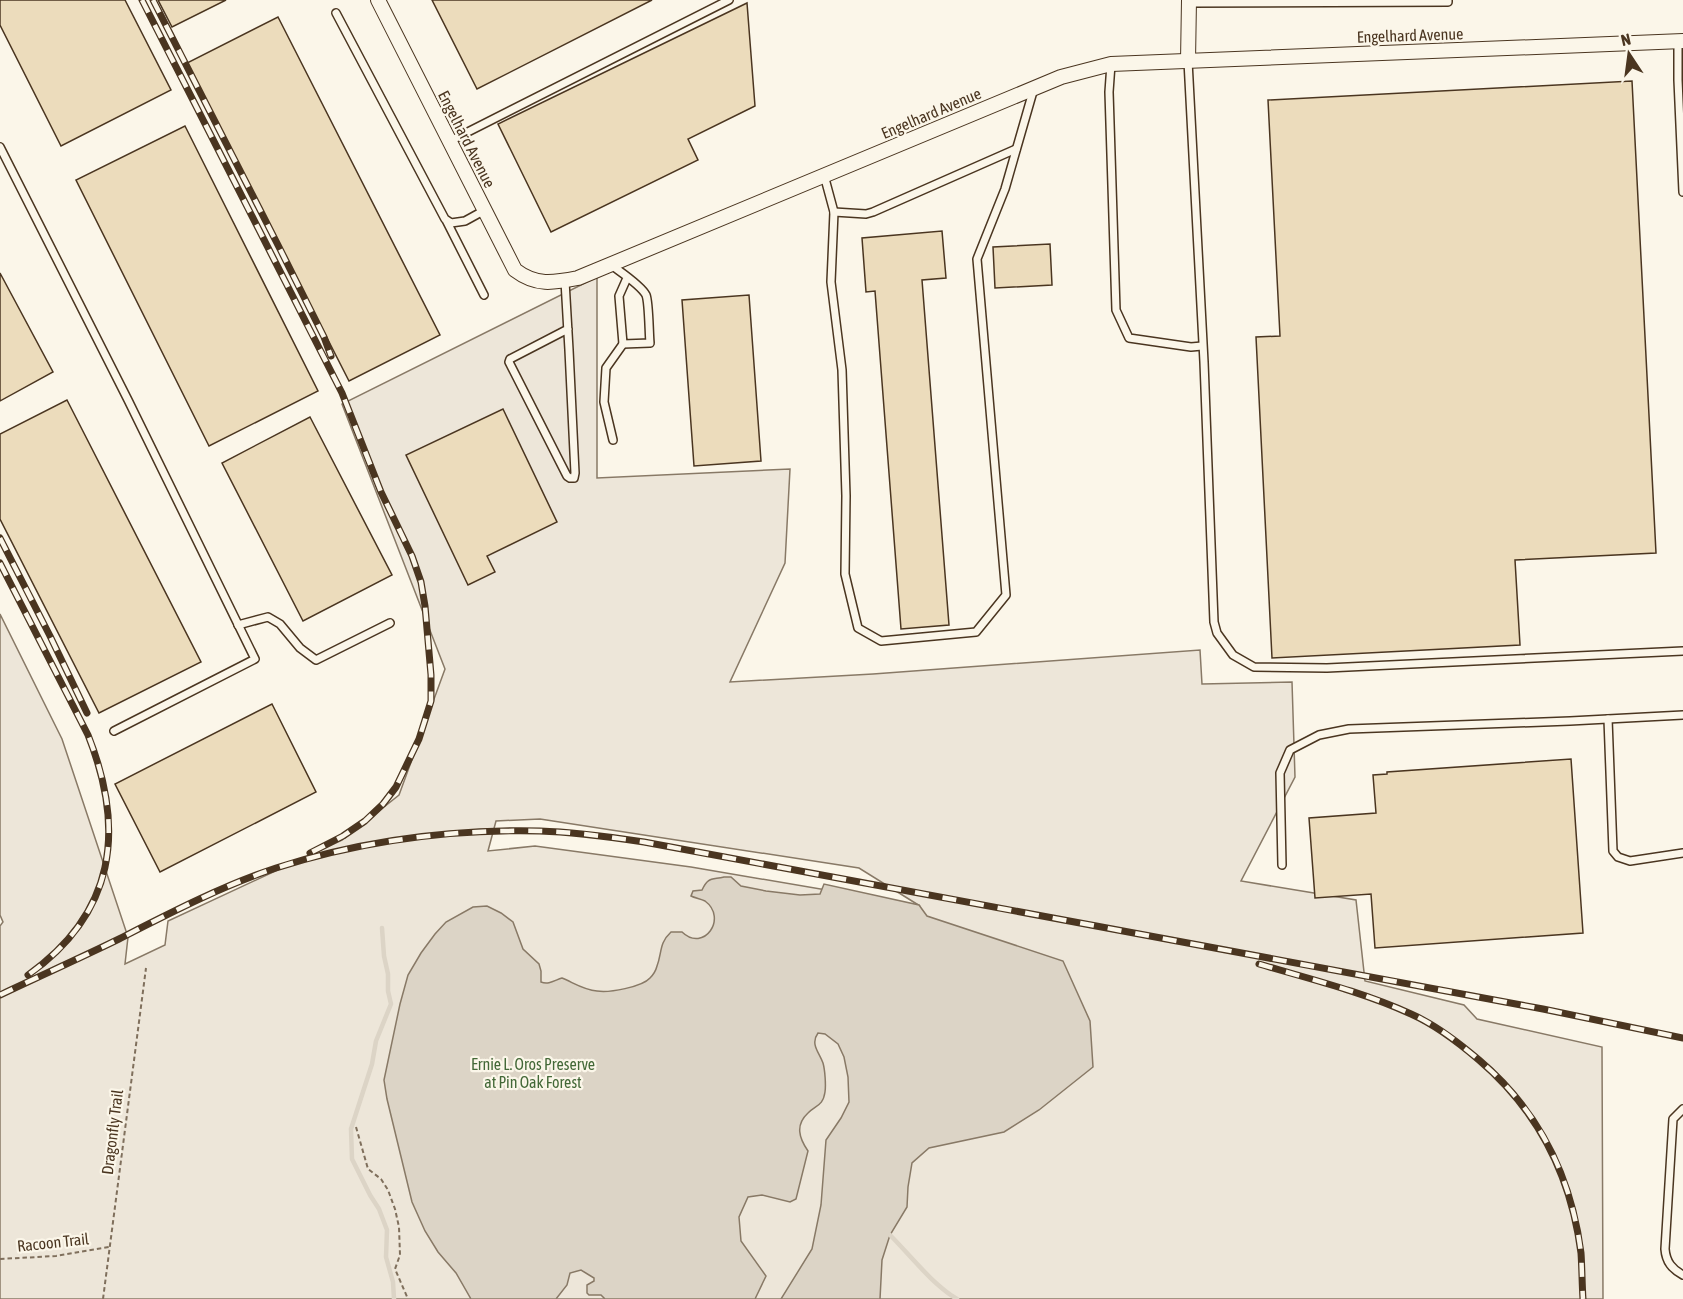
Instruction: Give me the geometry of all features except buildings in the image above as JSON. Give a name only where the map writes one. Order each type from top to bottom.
[{"type":"street","name":"Engelhard Avenue","points":[[378,0],[515,270],[524,277],[538,282],[554,283],[578,278],[1061,77],[1111,64],[1681,41]]},
{"type":"street","points":[[1188,61],[1189,1]]},
{"type":"lane","points":[[450,141],[729,0]]},
{"type":"lane","points":[[1189,1],[1448,2],[1448,0]]},
{"type":"lane","points":[[336,13],[484,295]]},
{"type":"lane","points":[[1681,41],[1678,80],[1683,192]]},
{"type":"lane","points":[[1188,61],[1214,622],[1217,633],[1233,655],[1254,667],[1327,668],[1683,651]]},
{"type":"lane","points":[[1111,64],[1116,310],[1129,338],[1191,347],[1203,346]]},
{"type":"lane","points":[[824,175],[834,212],[831,282],[842,370],[846,496],[845,574],[858,628],[881,641],[976,632],[1006,595],[977,259],[1005,189],[1034,88]]},
{"type":"lane","points":[[0,147],[255,659],[114,731]]},
{"type":"lane","points":[[834,212],[866,214],[873,212],[1016,149]]},
{"type":"lane","points":[[447,222],[451,224],[465,221],[485,210]]},
{"type":"lane","points":[[610,264],[646,295],[650,343],[623,344]]},
{"type":"lane","points":[[613,440],[604,402],[606,368],[623,344],[619,296],[627,278]]},
{"type":"lane","points":[[565,280],[568,329],[575,473],[574,478],[567,477],[509,362],[510,359],[568,329]]},
{"type":"lane","points":[[238,626],[268,616],[280,624],[300,648],[316,660],[390,623]]},
{"type":"lane","points":[[1282,865],[1280,773],[1290,750],[1319,735],[1348,729],[1683,715]]},
{"type":"lane","points":[[1608,719],[1613,851],[1618,857],[1630,861],[1683,853]]},
{"type":"lane","points":[[1683,1110],[1673,1119],[1665,1249],[1665,1257],[1669,1264],[1683,1275]]},
{"type":"path","name":"Dragonfly Trail","points":[[103,1299],[146,968]]},
{"type":"path","points":[[356,1127],[368,1170],[381,1179],[388,1190],[394,1209],[399,1227],[400,1255],[395,1269],[408,1299]]},
{"type":"path","name":"Racoon Trail","points":[[0,1259],[56,1256],[110,1247]]},
{"type":"green space","name":"Ernie L. Oros Preserve at Pin Oak Forest","points":[[597,277],[597,478],[790,469],[785,563],[730,682],[1200,650],[1202,684],[1292,682],[1295,777],[1241,881],[1356,900],[1365,981],[1464,1005],[1477,1019],[1602,1047],[1603,1299],[0,1299],[0,926],[3,922],[0,915],[0,614],[62,739],[128,937],[125,964],[165,945],[168,921],[342,840],[399,795],[445,669],[342,404]],"holes":[[[540,819],[859,868],[920,906],[691,867],[535,846],[488,851],[496,821]]]},
{"type":"shaded area","points":[[731,877],[741,886],[766,891],[800,895],[820,894],[824,884],[919,905],[927,916],[1063,961],[1090,1021],[1093,1067],[1039,1110],[1004,1132],[929,1148],[912,1163],[907,1207],[890,1235],[882,1260],[880,1299],[781,1299],[812,1249],[821,1205],[826,1140],[849,1102],[844,1057],[838,1044],[825,1034],[818,1033],[815,1044],[824,1066],[825,1092],[821,1103],[811,1110],[801,1122],[802,1141],[808,1151],[796,1199],[790,1202],[762,1195],[748,1197],[739,1217],[741,1241],[766,1276],[755,1299],[605,1299],[601,1295],[587,1293],[587,1285],[594,1281],[594,1278],[581,1270],[570,1273],[567,1285],[556,1299],[471,1299],[456,1273],[438,1252],[425,1231],[412,1202],[384,1080],[408,975],[421,953],[446,922],[473,907],[487,906],[513,922],[523,949],[539,964],[541,982],[549,983],[562,978],[592,990],[625,989],[651,977],[657,968],[663,944],[671,932],[682,932],[690,937],[698,938],[710,931],[714,924],[712,908],[705,901],[691,896],[693,891],[702,890],[708,881]]},
{"type":"waterway","points":[[382,928],[391,1004],[376,1041],[372,1064],[351,1129],[352,1159],[379,1209],[387,1230],[386,1257],[393,1282],[394,1299]]},
{"type":"waterway","points":[[890,1235],[930,1277],[957,1299]]},
{"type":"railway","points":[[142,0],[342,393],[381,492],[412,556],[421,582],[431,675],[431,701],[419,739],[396,787],[383,804],[365,821],[343,836],[310,853]]},
{"type":"railway","points":[[153,0],[281,251],[324,337],[331,356]]},
{"type":"railway","points":[[0,538],[87,713]]},
{"type":"railway","points":[[0,563],[88,735],[100,770],[107,804],[109,837],[105,868],[95,897],[79,925],[57,951],[28,975]]},
{"type":"railway","points":[[0,995],[196,900],[276,868],[341,851],[406,839],[473,832],[540,831],[644,842],[1543,1009],[1683,1038]]},
{"type":"railway","points":[[1259,964],[1355,992],[1420,1018],[1455,1040],[1500,1080],[1535,1123],[1560,1171],[1576,1224],[1581,1253],[1583,1299]]}]
